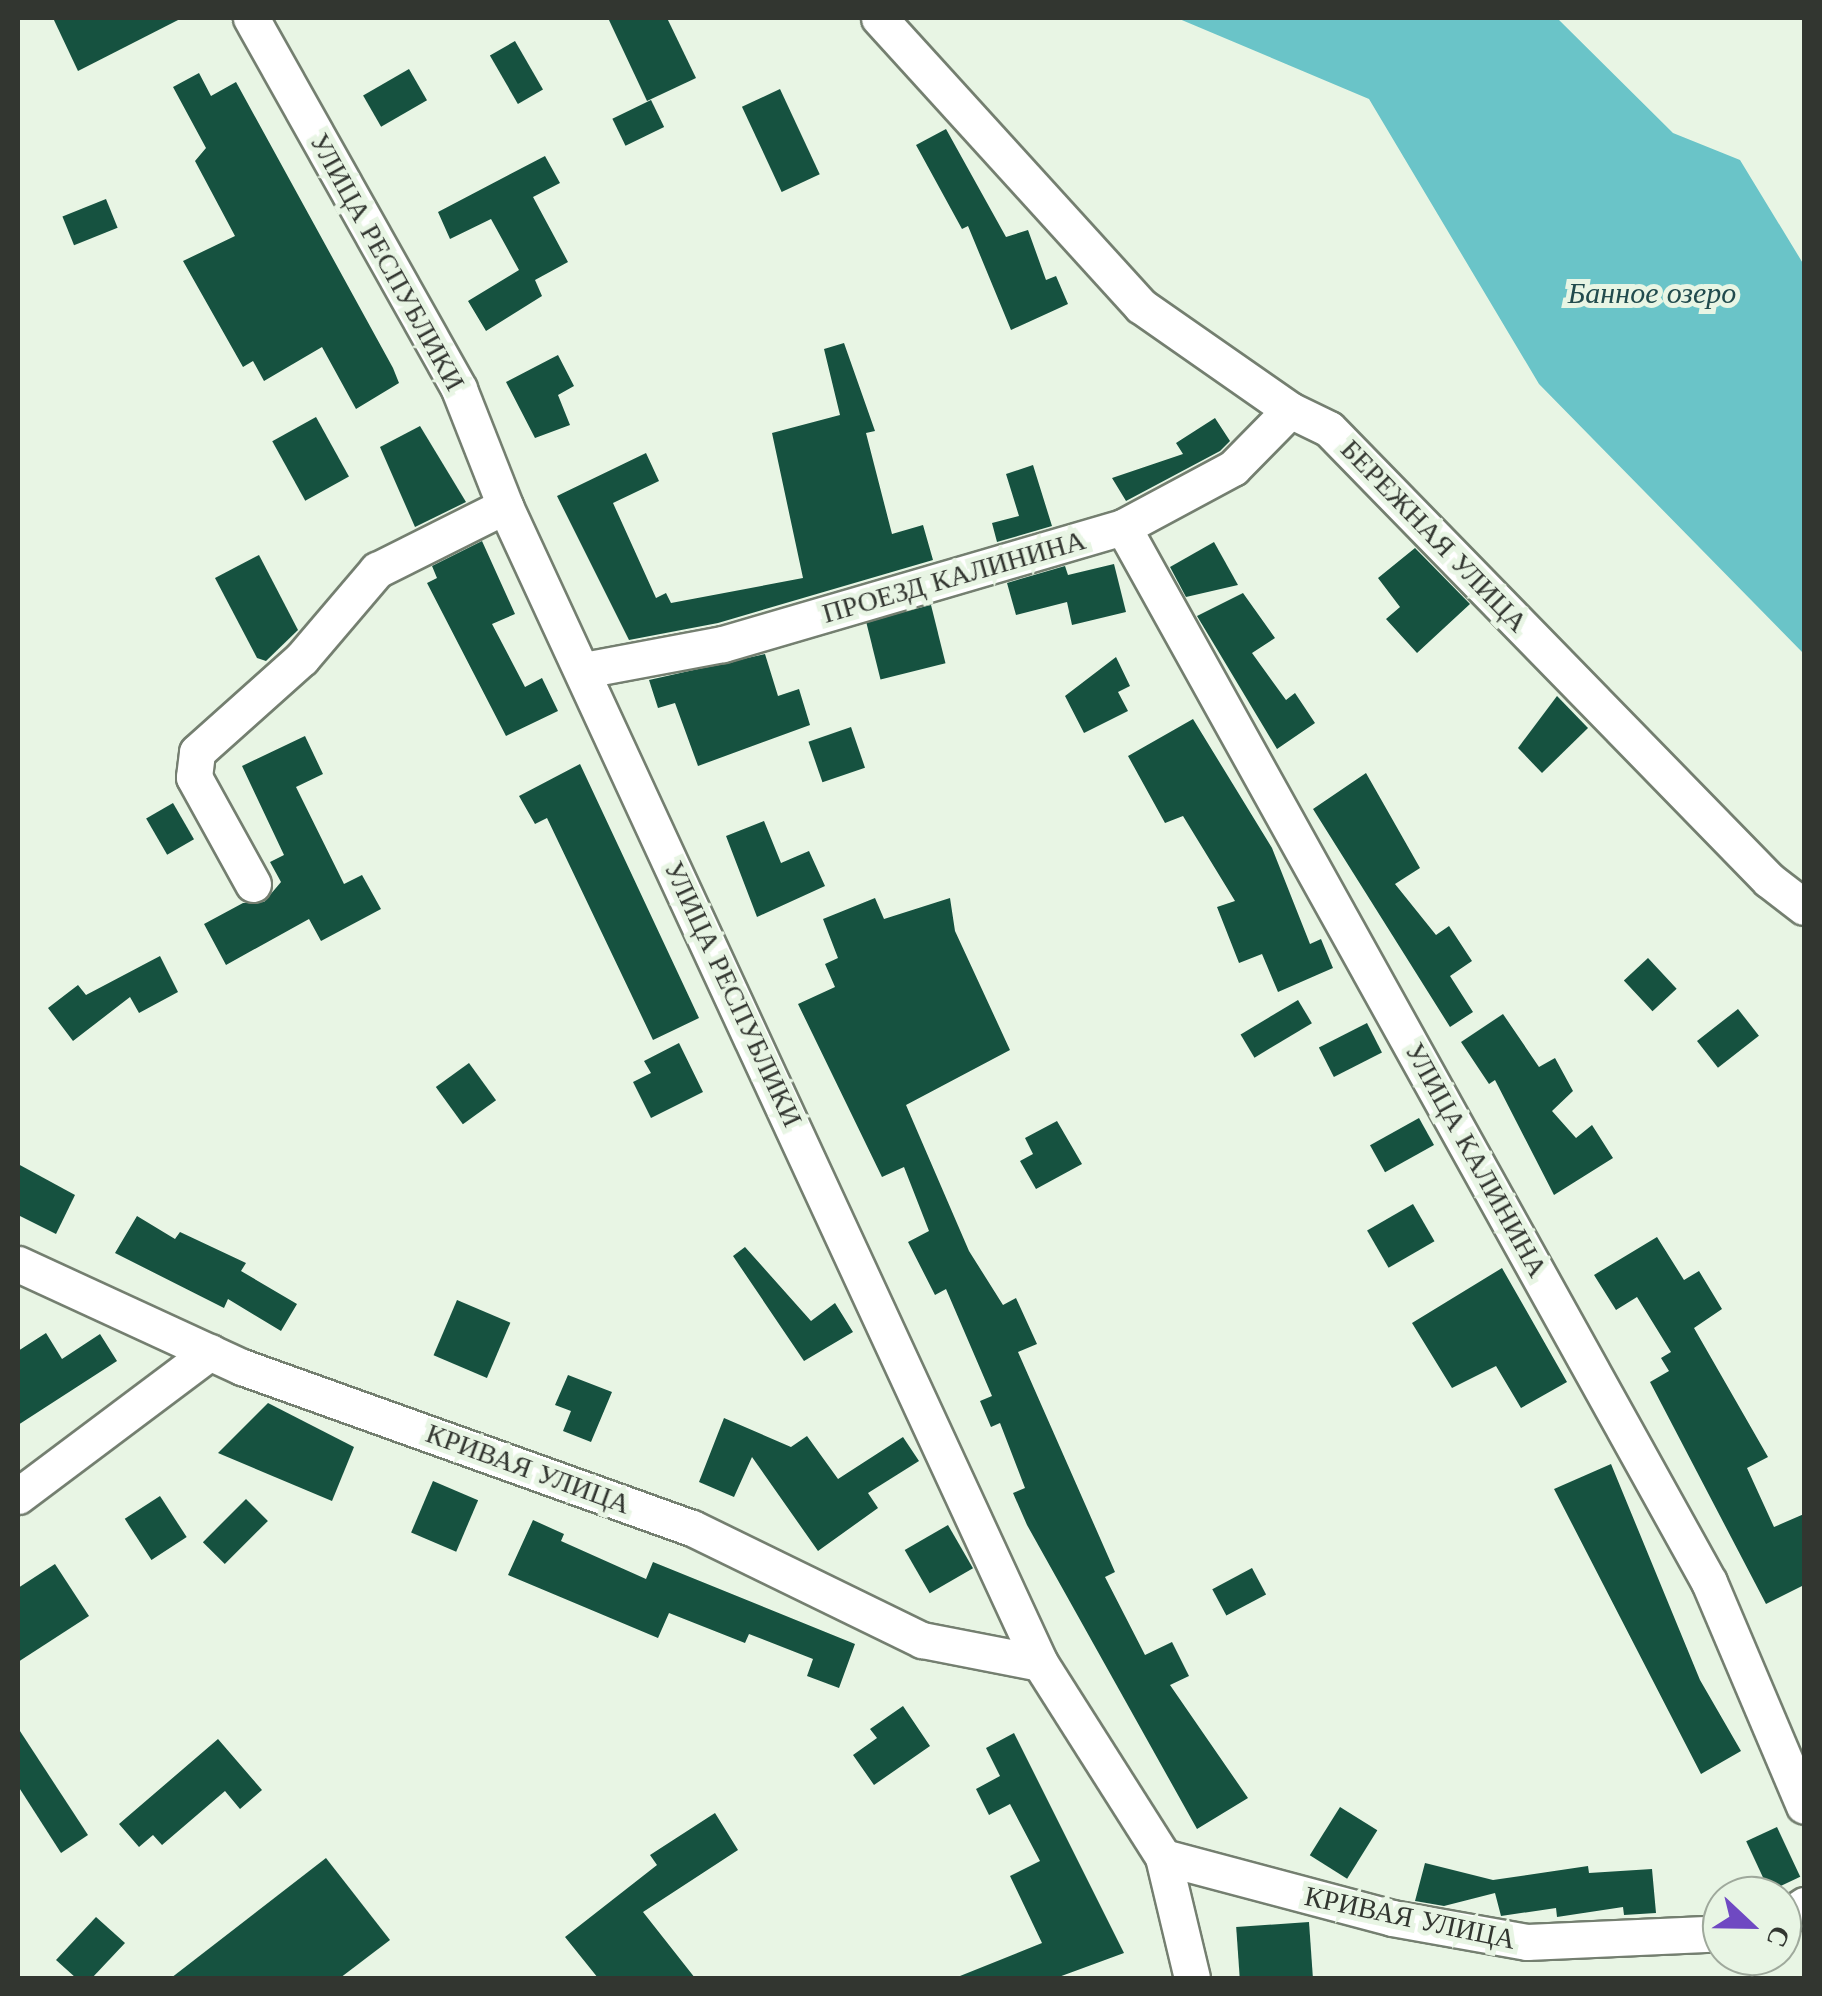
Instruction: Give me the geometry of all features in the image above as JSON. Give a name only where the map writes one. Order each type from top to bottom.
[{"type":"street","name":"УЛИЦА РЕСПУБЛИКИ","points":[[251,18],[460,389],[505,506],[1040,1662],[1163,1857],[1192,1978]]},
{"type":"street","name":"БЕРЕЖНАЯ УЛИЦА","points":[[879,18],[1141,306],[1290,410],[1329,428],[1769,880],[1804,907]]},
{"type":"street","name":"ПРОЕЗД КАЛИНИНА","points":[[584,670],[723,644],[1123,527],[1233,468],[1290,410]]},
{"type":"street","points":[[253,884],[194,777],[197,752],[302,658],[377,570],[505,506]]},
{"type":"street","name":"УЛИЦА КАЛИНИНА","points":[[1123,527],[1709,1582],[1804,1806]]},
{"type":"street","name":"КРИВАЯ УЛИЦА","points":[[18,1264],[210,1352],[692,1528],[922,1640],[1040,1662]]},
{"type":"street","points":[[18,1496],[210,1352]]},
{"type":"street","name":"КРИВАЯ УЛИЦА","points":[[1163,1857],[1392,1918],[1527,1942],[1702,1934]]},
{"type":"water","name":"Банное озеро","points":[[1177,18],[1557,18],[1673,133],[1740,160],[1804,265],[1804,654],[1539,384],[1369,99]]},
{"type":"building","points":[[53,18],[182,18],[78,71]]},
{"type":"building","points":[[608,18],[667,18],[696,78],[647,101]]},
{"type":"building","points":[[515,41],[543,89],[518,104],[490,56]]},
{"type":"building","points":[[409,69],[427,100],[381,127],[363,96]]},
{"type":"building","points":[[199,73],[211,96],[236,82],[393,368],[399,383],[356,409],[322,347],[264,381],[253,361],[243,367],[183,261],[235,236],[195,161],[206,148],[173,87]]},
{"type":"building","points":[[780,89],[820,174],[782,192],[742,107]]},
{"type":"building","points":[[651,100],[664,127],[626,146],[612,119]]},
{"type":"building","points":[[946,129],[1006,237],[1028,230],[1046,280],[1056,276],[1068,304],[1011,330],[968,226],[962,229],[916,145]]},
{"type":"building","points":[[545,156],[560,183],[533,197],[568,262],[535,280],[542,296],[486,331],[468,301],[519,270],[491,219],[450,239],[438,212]]},
{"type":"building","points":[[106,199],[118,228],[74,245],[62,217]]},
{"type":"building","points":[[844,343],[875,431],[866,433],[892,534],[923,525],[933,560],[718,623],[629,640],[557,496],[646,453],[659,481],[613,503],[656,598],[666,593],[671,603],[803,578],[772,433],[840,415],[824,349]]},
{"type":"building","points":[[558,355],[574,386],[558,395],[570,425],[535,438],[506,382]]},
{"type":"building","points":[[316,417],[349,476],[305,501],[272,441]]},
{"type":"building","points":[[1215,418],[1230,441],[1220,451],[1126,501],[1112,478],[1183,454],[1176,443]]},
{"type":"building","points":[[420,426],[466,502],[415,527],[380,447]]},
{"type":"building","points":[[1033,465],[1052,526],[997,542],[992,523],[1019,516],[1006,474]]},
{"type":"building","points":[[482,541],[515,614],[492,624],[525,687],[542,678],[558,711],[506,736],[427,583],[437,578],[432,566]]},
{"type":"building","points":[[1214,542],[1238,585],[1186,597],[1170,567]]},
{"type":"building","points":[[1415,548],[1470,604],[1417,653],[1386,619],[1400,607],[1378,578]]},
{"type":"building","points":[[259,555],[298,630],[266,661],[257,658],[215,578]]},
{"type":"building","points":[[1114,564],[1126,612],[1072,625],[1067,602],[1016,615],[1007,583],[1065,566],[1068,575]]},
{"type":"building","points":[[1243,593],[1275,638],[1252,653],[1286,700],[1295,693],[1315,723],[1277,749],[1197,616]]},
{"type":"building","points":[[931,605],[946,663],[881,679],[866,621]]},
{"type":"building","points":[[765,654],[778,696],[799,689],[810,725],[698,766],[675,703],[658,708],[649,680]]},
{"type":"building","points":[[1116,657],[1130,686],[1118,692],[1128,711],[1084,733],[1065,696]]},
{"type":"building","points":[[1557,696],[1588,728],[1542,773],[1518,748]]},
{"type":"building","points":[[1193,719],[1272,848],[1310,944],[1321,939],[1333,968],[1278,992],[1262,954],[1239,963],[1217,907],[1235,901],[1183,816],[1165,823],[1128,756]]},
{"type":"building","points":[[851,727],[865,768],[822,782],[808,742]]},
{"type":"building","points":[[305,736],[323,774],[296,787],[344,884],[362,875],[381,909],[321,941],[309,919],[226,965],[204,924],[243,903],[264,902],[281,882],[270,862],[284,855],[242,766]]},
{"type":"building","points":[[580,764],[699,1018],[653,1040],[547,818],[535,824],[519,796]]},
{"type":"building","points":[[1366,773],[1420,868],[1395,884],[1436,935],[1449,926],[1472,961],[1450,976],[1473,1012],[1450,1027],[1313,809]]},
{"type":"building","points":[[173,803],[194,839],[167,855],[146,818]]},
{"type":"building","points":[[764,821],[781,863],[809,851],[825,886],[757,917],[726,836]]},
{"type":"building","points":[[875,898],[884,919],[950,898],[955,931],[1010,1050],[906,1105],[969,1251],[1003,1305],[1016,1298],[1037,1344],[1018,1352],[1115,1572],[1105,1577],[1145,1655],[1172,1642],[1189,1676],[1170,1685],[1248,1798],[1197,1829],[1027,1525],[1013,1493],[1025,1488],[1000,1423],[991,1427],[980,1401],[992,1396],[946,1289],[935,1295],[908,1242],[929,1231],[904,1167],[882,1177],[798,1004],[835,987],[825,964],[838,958],[823,919]]},
{"type":"building","points":[[160,956],[178,992],[139,1013],[130,997],[73,1041],[48,1008],[78,985],[86,995]]},
{"type":"building","points":[[1648,958],[1677,989],[1653,1011],[1624,981]]},
{"type":"building","points":[[1298,1000],[1312,1023],[1254,1058],[1241,1035]]},
{"type":"building","points":[[1738,1009],[1759,1036],[1718,1068],[1697,1041]]},
{"type":"building","points":[[1503,1014],[1539,1067],[1555,1058],[1573,1091],[1552,1111],[1576,1138],[1592,1125],[1613,1158],[1554,1195],[1495,1080],[1489,1084],[1461,1042]]},
{"type":"building","points":[[1367,1023],[1382,1052],[1334,1077],[1319,1048]]},
{"type":"building","points":[[679,1043],[703,1092],[651,1118],[633,1082],[651,1073],[644,1061]]},
{"type":"building","points":[[469,1063],[496,1100],[463,1124],[436,1087]]},
{"type":"building","points":[[1419,1118],[1434,1145],[1385,1172],[1370,1145]]},
{"type":"building","points":[[1057,1121],[1082,1164],[1036,1189],[1020,1161],[1033,1154],[1025,1138]]},
{"type":"building","points":[[18,1164],[75,1195],[56,1234],[18,1215]]},
{"type":"building","points":[[1413,1204],[1434,1241],[1389,1268],[1367,1230]]},
{"type":"building","points":[[137,1216],[175,1239],[180,1232],[246,1263],[241,1271],[297,1304],[281,1331],[228,1299],[224,1308],[115,1253]]},
{"type":"building","points":[[1657,1237],[1684,1280],[1699,1271],[1722,1309],[1694,1328],[1768,1457],[1747,1468],[1774,1527],[1804,1514],[1804,1585],[1766,1604],[1650,1382],[1669,1371],[1661,1358],[1671,1352],[1637,1297],[1616,1310],[1594,1275]]},
{"type":"building","points":[[745,1247],[811,1321],[835,1303],[853,1332],[804,1361],[733,1256]]},
{"type":"building","points":[[1502,1268],[1567,1382],[1521,1408],[1496,1366],[1452,1388],[1412,1323]]},
{"type":"building","points":[[457,1300],[510,1323],[487,1378],[434,1355]]},
{"type":"building","points":[[46,1333],[62,1359],[100,1334],[117,1361],[18,1425],[18,1351]]},
{"type":"building","points":[[568,1375],[612,1392],[591,1442],[563,1431],[571,1411],[555,1405]]},
{"type":"building","points":[[268,1403],[354,1447],[332,1501],[218,1453]]},
{"type":"building","points":[[724,1418],[791,1447],[807,1436],[838,1479],[903,1437],[919,1461],[868,1493],[878,1508],[818,1551],[752,1457],[734,1497],[699,1482]]},
{"type":"building","points":[[1611,1464],[1700,1680],[1741,1751],[1701,1774],[1554,1489]]},
{"type":"building","points":[[433,1481],[478,1500],[456,1552],[411,1533]]},
{"type":"building","points":[[160,1496],[187,1537],[151,1560],[125,1519]]},
{"type":"building","points":[[246,1499],[268,1521],[225,1564],[203,1542]]},
{"type":"building","points":[[533,1520],[564,1534],[561,1541],[646,1579],[653,1562],[855,1644],[839,1688],[807,1676],[813,1659],[749,1634],[745,1643],[669,1613],[658,1638],[508,1575]]},
{"type":"building","points":[[948,1525],[973,1568],[930,1593],[905,1550]]},
{"type":"building","points":[[55,1564],[89,1616],[18,1662],[18,1588]]},
{"type":"building","points":[[1252,1568],[1266,1594],[1226,1616],[1212,1589]]},
{"type":"building","points":[[903,1706],[930,1746],[874,1785],[853,1755],[877,1738],[870,1729]]},
{"type":"building","points":[[18,1728],[88,1835],[61,1853],[18,1786]]},
{"type":"building","points":[[1014,1733],[1124,1953],[1056,1978],[955,1978],[1042,1943],[1010,1876],[1040,1861],[1010,1804],[989,1815],[976,1789],[1000,1776],[986,1748]]},
{"type":"building","points":[[218,1739],[262,1790],[240,1809],[225,1791],[162,1845],[153,1835],[139,1847],[119,1824]]},
{"type":"building","points":[[1340,1807],[1377,1830],[1347,1879],[1310,1855]]},
{"type":"building","points":[[715,1813],[738,1850],[643,1912],[695,1978],[598,1978],[565,1937],[657,1865],[650,1855]]},
{"type":"building","points":[[1777,1827],[1800,1876],[1762,1876],[1746,1841]]},
{"type":"building","points":[[326,1858],[390,1940],[340,1978],[171,1978]]},
{"type":"building","points":[[1425,1863],[1493,1880],[1588,1866],[1589,1873],[1652,1869],[1656,1913],[1624,1915],[1623,1907],[1557,1917],[1556,1908],[1501,1916],[1495,1893],[1444,1906],[1415,1901]]},
{"type":"building","points":[[96,1917],[125,1943],[92,1978],[76,1978],[56,1960]]},
{"type":"building","points":[[1309,1922],[1313,1978],[1240,1978],[1236,1927]]}]
